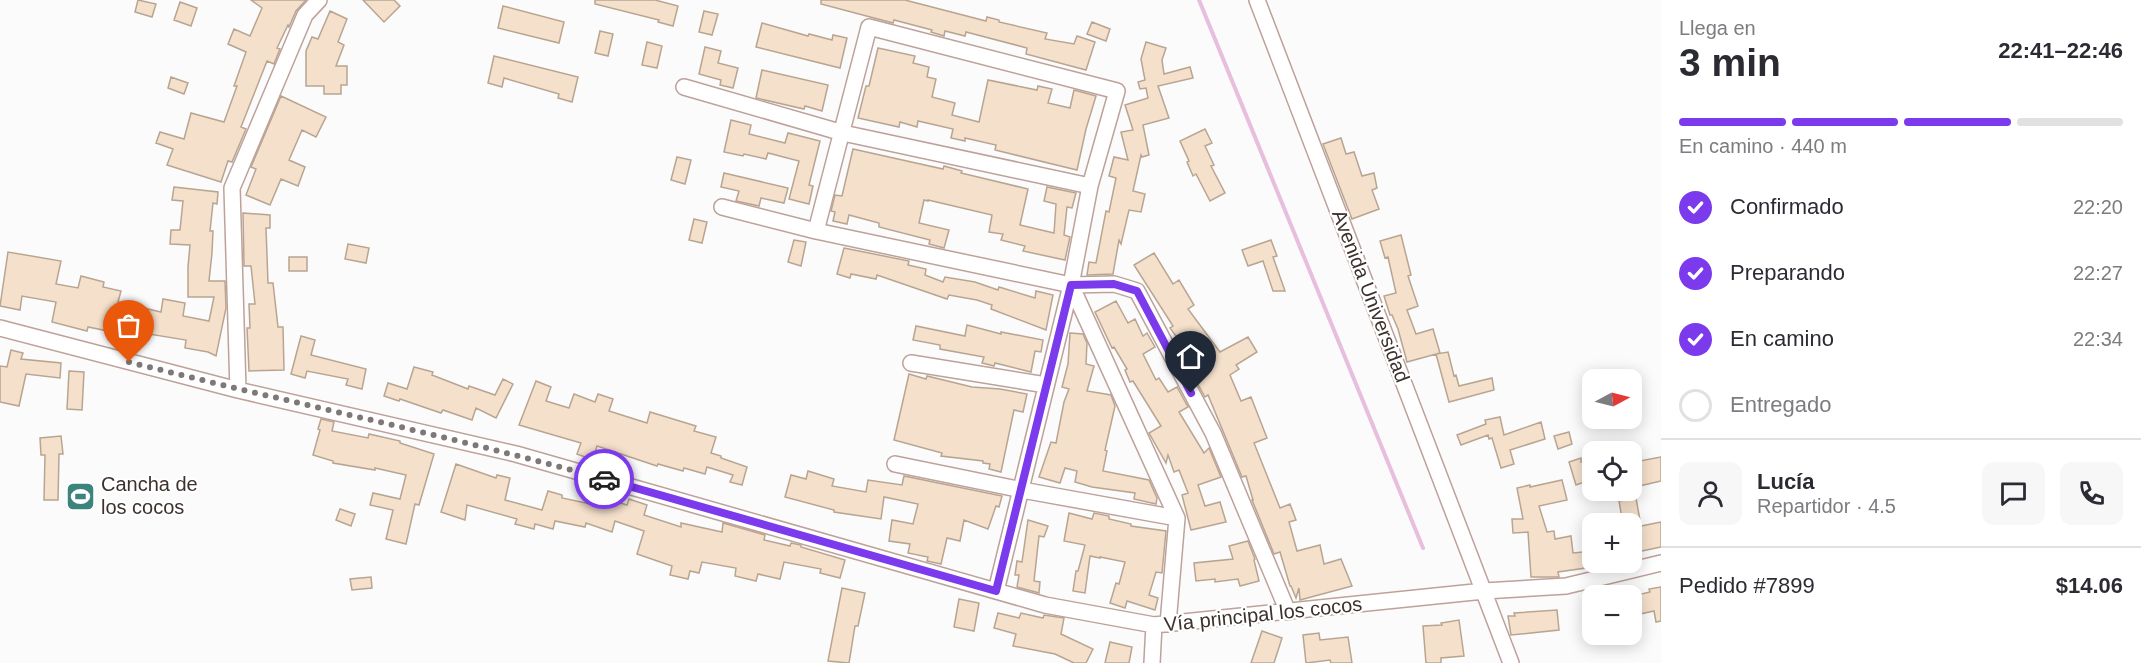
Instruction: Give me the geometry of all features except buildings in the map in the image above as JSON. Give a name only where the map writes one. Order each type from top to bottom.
[{"type":"street","points":[[238,390],[232,188],[305,15],[319,0]]},
{"type":"street","name":"Avenida Universidad","points":[[1257,0],[1511,663]]},
{"type":"street","points":[[816,231],[869,27],[1117,92],[1090,186],[1071,285],[996,591]]},
{"type":"street","points":[[684,87],[843,133],[1090,186]]},
{"type":"street","points":[[722,207],[816,231],[1071,285],[1114,284],[1137,291],[1213,433],[1288,612]]},
{"type":"street","points":[[1071,285],[1177,518],[1161,625],[1152,663]]},
{"type":"street","name":"Vía principal los cocos","points":[[0,328],[238,390],[516,454],[1045,605],[1161,625],[1484,591],[1566,586],[1661,563]]},
{"type":"street","points":[[911,363],[1046,385]]},
{"type":"street","points":[[895,464],[1177,518]]},
{"type":"waterway","points":[[1199,0],[1423,548]]},
{"type":"way so far","points":[[129,362],[238,390],[516,454],[604,479]]},
{"type":"place","name":"Cancha de los cocos","points":[[80,496]]},
{"type":"route","points":[[604,479],[996,591],[1071,285],[1114,284],[1137,291],[1191,393]]}]
